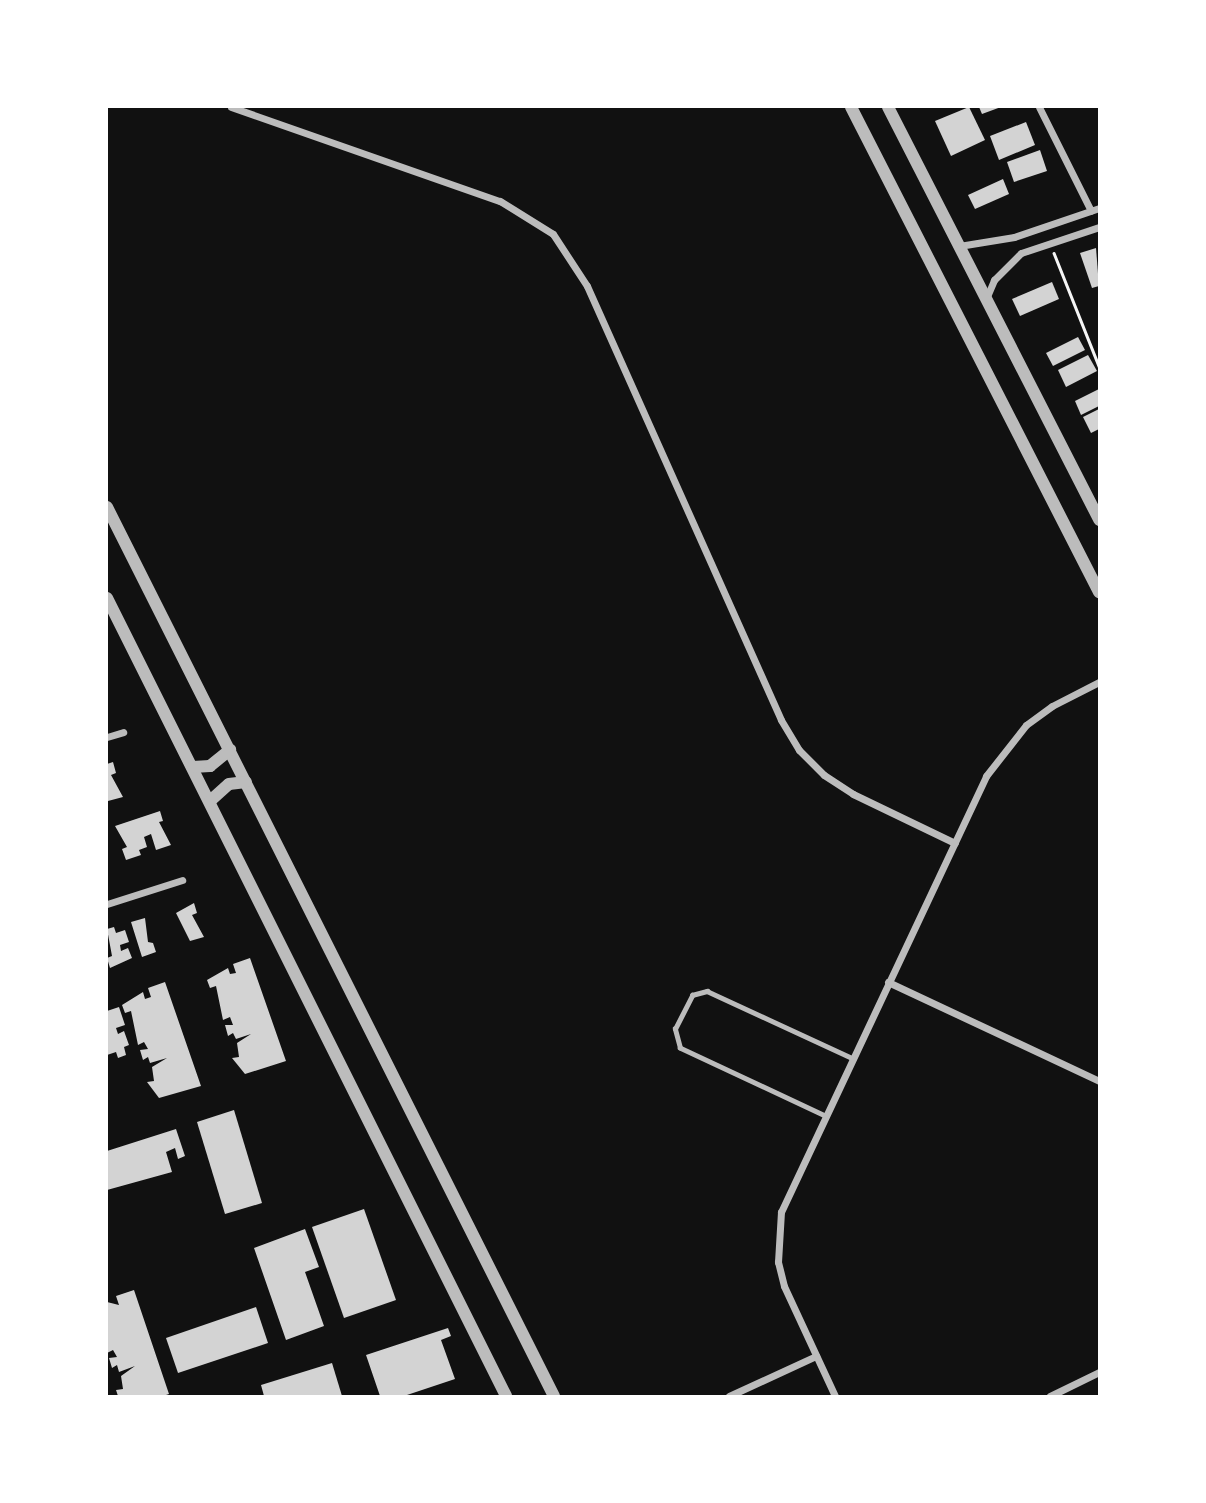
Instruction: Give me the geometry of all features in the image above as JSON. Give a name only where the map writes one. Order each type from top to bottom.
[{"type":"street","points":[[230,107],[500,201],[528,215],[553,234],[587,286],[781,720],[799,750],[824,775],[853,794],[954,843]]},
{"type":"street","points":[[851,107],[1099,592]]},
{"type":"street","points":[[888,107],[1099,520]]},
{"type":"street","points":[[1039,107],[1091,211]]},
{"type":"street","points":[[957,246],[1014,237],[1099,208]]},
{"type":"street","points":[[985,300],[994,280],[1021,253],[1099,227]]},
{"type":"street","points":[[1014,237],[1021,253]]},
{"type":"street","points":[[107,507],[554,1396]]},
{"type":"street","points":[[107,598],[506,1396]]},
{"type":"street","points":[[835,1396],[784,1286],[778,1237],[781,1212],[954,843],[1004,749],[1052,706],[1099,682]]},
{"type":"street","points":[[107,737],[123,732]]},
{"type":"street","points":[[193,767],[210,766],[230,750]]},
{"type":"street","points":[[210,801],[229,783],[246,782]]},
{"type":"street","points":[[107,904],[183,880]]},
{"type":"street","points":[[888,982],[1099,1081]]},
{"type":"street","points":[[729,1396],[816,1356]]},
{"type":"street","points":[[1050,1396],[1099,1373]]},
{"type":"lane","points":[[825,1116],[680,1048],[675,1028],[692,995],[707,991],[852,1058]]},
{"type":"path","points":[[1051,244],[1099,366]]},
{"type":"building","points":[[969,107],[985,140],[951,156],[935,121]]},
{"type":"building","points":[[979,107],[1001,107],[982,114]]},
{"type":"building","points":[[1026,122],[1035,145],[999,160],[990,136]]},
{"type":"building","points":[[1040,150],[1047,171],[1014,182],[1007,162]]},
{"type":"building","points":[[1003,179],[1009,194],[975,209],[968,195]]},
{"type":"building","points":[[1096,248],[1099,286],[1092,288],[1080,253]]},
{"type":"building","points":[[1052,282],[1059,299],[1020,316],[1012,299]]},
{"type":"building","points":[[1078,337],[1085,350],[1053,366],[1046,353]]},
{"type":"building","points":[[1088,355],[1097,371],[1066,387],[1058,370]]},
{"type":"building","points":[[1099,389],[1099,406],[1081,415],[1075,401]]},
{"type":"building","points":[[1099,409],[1099,429],[1091,433],[1083,417]]},
{"type":"building","points":[[113,762],[116,773],[111,775],[123,797],[108,801],[107,764]]},
{"type":"building","points":[[160,811],[163,821],[159,822],[171,845],[156,850],[151,834],[144,837],[147,847],[139,850],[141,855],[126,860],[122,849],[127,847],[115,826]]},
{"type":"building","points":[[194,903],[197,913],[192,915],[204,937],[190,941],[176,913]]},
{"type":"building","points":[[145,918],[148,942],[153,943],[156,952],[142,957],[131,922]]},
{"type":"building","points":[[114,927],[116,933],[125,930],[129,942],[120,945],[121,951],[128,948],[132,958],[110,968],[107,958],[112,956],[107,929]]},
{"type":"building","points":[[250,958],[286,1061],[245,1074],[232,1058],[239,1057],[237,1043],[251,1034],[236,1039],[233,1033],[228,1036],[225,1025],[233,1025],[230,1017],[223,1020],[216,986],[210,988],[207,980],[228,968],[230,974],[236,973],[233,964]]},
{"type":"building","points":[[165,982],[201,1086],[159,1098],[147,1082],[154,1081],[152,1067],[167,1058],[150,1063],[148,1057],[143,1060],[140,1050],[148,1049],[144,1042],[138,1045],[131,1011],[125,1013],[122,1005],[143,992],[145,999],[151,997],[148,988]]},
{"type":"building","points":[[119,1007],[125,1025],[116,1028],[118,1034],[124,1031],[129,1045],[124,1047],[126,1055],[118,1058],[116,1052],[107,1055],[107,1011]]},
{"type":"building","points":[[234,1110],[262,1203],[225,1214],[197,1122]]},
{"type":"building","points":[[176,1129],[185,1156],[178,1159],[175,1148],[166,1152],[172,1172],[107,1190],[107,1151]]},
{"type":"building","points":[[364,1209],[396,1300],[344,1318],[312,1227]]},
{"type":"building","points":[[305,1229],[319,1267],[305,1272],[324,1326],[286,1340],[254,1248]]},
{"type":"building","points":[[134,1290],[169,1394],[163,1396],[118,1396],[116,1390],[123,1389],[121,1376],[135,1366],[119,1372],[117,1365],[112,1368],[109,1358],[117,1357],[113,1350],[107,1353],[107,1302],[119,1305],[116,1296]]},
{"type":"building","points":[[256,1307],[268,1343],[178,1373],[166,1338]]},
{"type":"building","points":[[448,1328],[451,1336],[441,1340],[455,1379],[404,1396],[380,1396],[366,1355]]},
{"type":"building","points":[[332,1363],[342,1396],[264,1396],[261,1385]]}]
